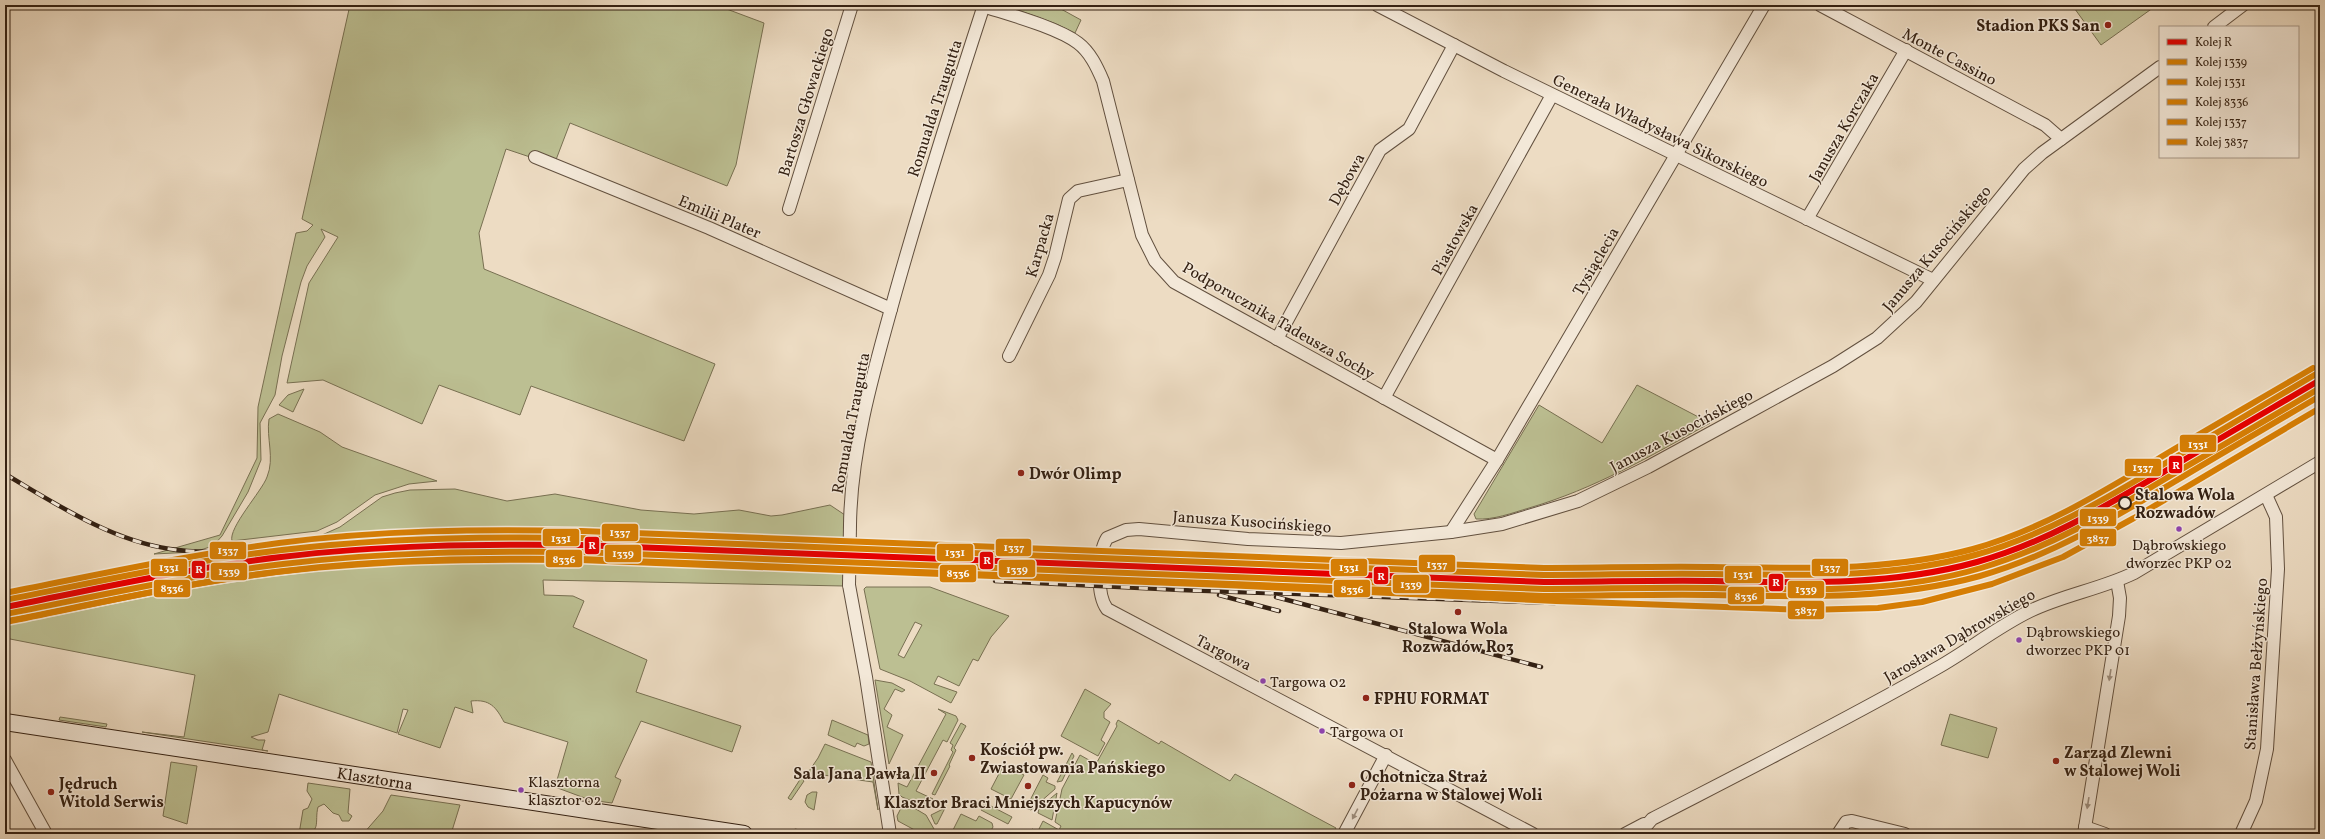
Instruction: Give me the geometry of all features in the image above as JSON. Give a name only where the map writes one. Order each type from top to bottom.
[{"type":"street","name":"Bartosza Głowackiego","points":[[790,209],[852,5]]},
{"type":"street","name":"Podporucznika Tadeusza Sochy","points":[[982,5],[1064,34],[1079,43],[1094,60],[1103,81],[1142,235],[1155,261],[1174,282],[1497,460]]},
{"type":"street","name":"Romualda Traugutta","points":[[890,834],[866,677],[849,585],[850,502],[868,396],[891,309],[934,157],[982,5]]},
{"type":"street","name":"Generała Władysława Sikorskiego","points":[[1377,5],[1552,95],[1933,280]]},
{"type":"street","name":"Tysiąclecia","points":[[1451,532],[1497,460],[1764,5]]},
{"type":"street","name":"Monte Cassino","points":[[1820,5],[2045,125],[2061,139]]},
{"type":"street","points":[[2215,26],[2243,5]]},
{"type":"street","name":"Dębowa","points":[[1277,339],[1380,150],[1409,129],[1454,45]]},
{"type":"street","name":"Janusza Korczaka","points":[[1807,219],[1906,50]]},
{"type":"street","name":"Janusza Kusocińskiego","points":[[1103,546],[1107,538],[1117,532],[1139,529],[1248,539],[1320,543],[1451,532],[1502,524],[1578,501],[1648,467],[1856,353],[1894,324],[1916,302],[2024,169],[2061,139],[2159,68]]},
{"type":"street","name":"Piastowska","points":[[1384,398],[1552,95]]},
{"type":"street","name":"Emilii Plater","points":[[535,157],[709,228],[891,309]]},
{"type":"street","name":"Karpacka","points":[[1009,356],[1049,275],[1055,257],[1064,213],[1072,194],[1078,191],[1128,180]]},
{"type":"street","name":"Jarosława Dąbrowskiego","points":[[1629,834],[1650,820],[1926,674],[2028,612],[2049,602],[2117,581],[2320,462]]},
{"type":"street","name":"Stanisława Bełżyńskiego","points":[[2241,834],[2256,801],[2267,749],[2278,570],[2276,517],[2266,495]]},
{"type":"street","name":"Targowa","points":[[1103,546],[1101,596],[1107,608],[1533,834]]},
{"type":"street","points":[[2104,834],[2084,830],[2118,616],[2120,598],[2117,581]]},
{"type":"street","name":"Klasztorna","points":[[5,722],[744,834]]},
{"type":"street","points":[[1344,834],[1386,755]]},
{"type":"street","points":[[5,760],[46,834]]},
{"type":"street","points":[[1838,834],[1846,822],[1852,821],[1905,834]]},
{"type":"green space","points":[[350,5],[716,5],[764,23],[736,165],[727,186],[570,123],[554,165],[506,149],[479,233],[484,269],[715,364],[684,441],[531,386],[520,415],[439,385],[422,424],[323,380],[287,383],[309,283],[338,237],[321,229],[325,237],[307,266],[301,282],[282,356],[275,395],[260,423],[261,460],[248,492],[222,536],[213,546],[194,552],[154,554],[220,535],[257,458],[258,407],[296,233],[307,231],[313,225],[302,219]]},
{"type":"green space","points":[[1004,5],[1062,5],[1061,9],[1081,20],[1075,33],[1054,23]]},
{"type":"green space","name":"Stadion PKS San","points":[[2072,5],[2157,5],[2101,45]]},
{"type":"green space","points":[[1637,385],[1710,423],[1622,471],[1576,491],[1510,514],[1476,519],[1474,514],[1539,405],[1602,443]]},
{"type":"green space","points":[[304,389],[293,412],[279,405],[288,395]]},
{"type":"green space","points":[[278,414],[320,432],[342,447],[437,481],[409,484],[375,495],[337,522],[317,531],[232,541],[232,535],[235,527],[267,477],[270,463],[269,419]]},
{"type":"green space","points":[[455,489],[507,501],[555,494],[641,510],[694,514],[739,510],[771,516],[830,505],[845,515],[844,542],[480,530],[313,539],[340,527],[382,497],[410,490]]},
{"type":"green space","points":[[251,543],[282,543],[213,554],[220,549]]},
{"type":"green space","points":[[533,557],[844,569],[844,586],[543,580],[544,595],[573,596],[584,601],[573,627],[647,660],[636,692],[741,726],[732,752],[641,721],[615,777],[621,780],[612,803],[590,800],[555,787],[568,742],[504,722],[492,705],[483,701],[471,701],[473,713],[455,707],[440,748],[398,734],[408,710],[403,709],[397,733],[279,694],[268,732],[251,737],[258,740],[265,740],[262,750],[268,751],[142,732],[184,737],[195,675],[5,638],[5,622],[244,576],[379,561]]},
{"type":"green space","points":[[866,587],[930,587],[1009,616],[991,637],[978,661],[973,659],[959,686],[938,676],[934,684],[957,692],[951,703],[910,681],[880,669],[864,589]],"holes":[[[915,622],[922,625],[904,658],[898,655]]]},
{"type":"green space","points":[[875,680],[892,683],[905,690],[902,692],[895,689],[884,709],[892,715],[887,727],[903,735],[889,764]]},
{"type":"green space","points":[[1085,689],[1111,704],[1104,712],[1104,718],[1110,722],[1101,740],[1105,743],[1098,756],[1061,736]]},
{"type":"green space","points":[[938,709],[956,716],[958,720],[947,742],[943,740],[916,791],[933,799],[931,804],[922,805],[902,797],[899,794],[898,783],[907,787],[946,714]]},
{"type":"green space","points":[[1950,714],[1997,728],[1988,758],[1941,745]]},
{"type":"green space","points":[[60,717],[107,724],[106,727],[59,720]]},
{"type":"green space","points":[[832,720],[868,735],[869,744],[864,746],[857,743],[855,747],[828,735]]},
{"type":"green space","points":[[1118,720],[1159,744],[1161,741],[1230,781],[1235,774],[1336,828],[1333,834],[1029,834],[1032,829],[1038,831],[1043,821],[1059,830],[1061,826],[1055,822],[1062,789],[1080,755],[1096,764],[1117,726],[1116,724]]},
{"type":"green space","points":[[961,723],[966,726],[954,748],[956,750],[949,765],[950,766],[935,795],[932,794],[953,752],[951,750],[953,745],[950,743]]},
{"type":"green space","points":[[825,744],[871,762],[878,810],[873,782],[809,773],[807,777],[804,774],[807,774],[818,758]]},
{"type":"green space","points":[[1072,753],[1074,756],[1062,781],[1057,782]]},
{"type":"green space","points":[[171,762],[197,766],[187,824],[163,816]]},
{"type":"green space","points":[[1004,764],[1024,775],[1011,799],[991,789]]},
{"type":"green space","points":[[1043,775],[1048,778],[1046,782],[1055,786],[1055,789],[1031,810],[1026,808]]},
{"type":"green space","points":[[801,778],[804,781],[791,800],[788,798]]},
{"type":"green space","points":[[308,783],[350,789],[348,813],[352,816],[349,821],[342,821],[339,815],[333,813],[324,804],[318,807],[315,829],[312,832],[299,834],[303,810],[308,808],[312,799],[307,791]]},
{"type":"green space","points":[[812,792],[817,792],[814,810],[808,807],[805,802],[807,795]]},
{"type":"green space","points":[[1057,793],[1052,820],[1038,813],[1039,808]]},
{"type":"green space","points":[[391,795],[460,805],[451,834],[363,834],[383,811]]},
{"type":"green space","points":[[904,802],[926,815],[934,829],[931,834],[922,834],[898,821],[897,816]]},
{"type":"green space","points":[[985,803],[1012,817],[1008,824],[981,810]]},
{"type":"green space","points":[[945,808],[937,824],[935,824],[931,815]]},
{"type":"green space","points":[[961,814],[976,821],[979,816],[992,823],[993,827],[989,834],[954,834],[953,830]]},
{"type":"green space","points":[[795,829],[821,834],[790,833]]},
{"type":"railway","points":[[5,474],[64,509],[126,538],[177,550],[199,552],[228,551]]},
{"type":"railway","points":[[5,596],[230,556],[336,543],[438,536],[525,536],[875,549],[1180,554],[1400,561]]},
{"type":"railway","points":[[995,581],[1181,590],[1555,603]]},
{"type":"railway","points":[[1219,595],[1279,611]]},
{"type":"railway","points":[[1276,597],[1541,667]]},
{"type":"rail line","name":"1337","points":[[5,593],[176,559],[279,543],[354,535],[467,530],[581,531],[1544,568],[1811,568],[1909,562],[1973,549],[2023,532],[2047,521],[2116,484],[2313,368]]},
{"type":"rail line","name":"1331","points":[[5,600],[143,572],[282,550],[393,540],[505,537],[580,538],[1544,575],[1812,575],[1878,572],[1943,563],[1975,555],[2025,538],[2096,504],[2316,374]]},
{"type":"rail line","name":"R","points":[[5,607],[143,579],[281,557],[355,550],[468,545],[580,545],[1544,582],[1813,582],[1879,579],[1945,570],[1977,562],[2027,545],[2098,510],[2320,380]]},
{"type":"rail line","name":"1339","points":[[6,614],[144,586],[283,564],[357,557],[469,552],[580,552],[1544,589],[1814,589],[1882,586],[1915,582],[1981,568],[2006,560],[2055,540],[2125,503],[2320,388]]},
{"type":"rail line","name":"8336","points":[[8,621],[145,593],[284,571],[358,564],[469,559],[580,559],[1543,596],[1814,596],[1881,593],[1947,584],[1980,576],[2006,568],[2056,547],[2104,523],[2320,396]]},
{"type":"rail line","name":"3837","points":[[6,622],[166,590],[262,574],[302,569],[381,563],[500,560],[580,560],[1225,585],[1556,601],[1806,610],[1878,608],[1922,602],[1992,584],[2063,557],[2134,518],[2320,408]]},
{"type":"place","name":"Stadion PKS San","points":[[2108,25]]},
{"type":"place","name":"Dwór Olimp","points":[[1021,473]]},
{"type":"place","name":"Stalowa Wola Rozwadów","points":[[2125,503]]},
{"type":"place","name":"Dąbrowskiego dworzec PKP 02","points":[[2179,529]]},
{"type":"place","name":"Stalowa Wola Rozwadów Ro3","points":[[1458,612]]},
{"type":"place","name":"Dąbrowskiego dworzec PKP 01","points":[[2019,640]]},
{"type":"place","name":"Targowa 02","points":[[1263,681]]},
{"type":"place","name":"FPHU FORMAT","points":[[1366,698]]},
{"type":"place","name":"Targowa 01","points":[[1322,731]]},
{"type":"place","name":"Kościół pw. Zwiastowania Pańskiego","points":[[972,758]]},
{"type":"place","name":"Zarząd Zlewni w Stalowej Woli","points":[[2056,761]]},
{"type":"place","name":"Sala Jana Pawła II","points":[[934,773]]},
{"type":"place","name":"Ochotnicza Straż Pożarna w Stalowej Woli","points":[[1352,785]]},
{"type":"place","name":"Klasztor Braci Mniejszych Kapucynów","points":[[1028,786]]},
{"type":"place","name":"Klasztorna klasztor 02","points":[[521,790]]},
{"type":"place","name":"Jędruch Witold Serwis","points":[[51,792]]}]
